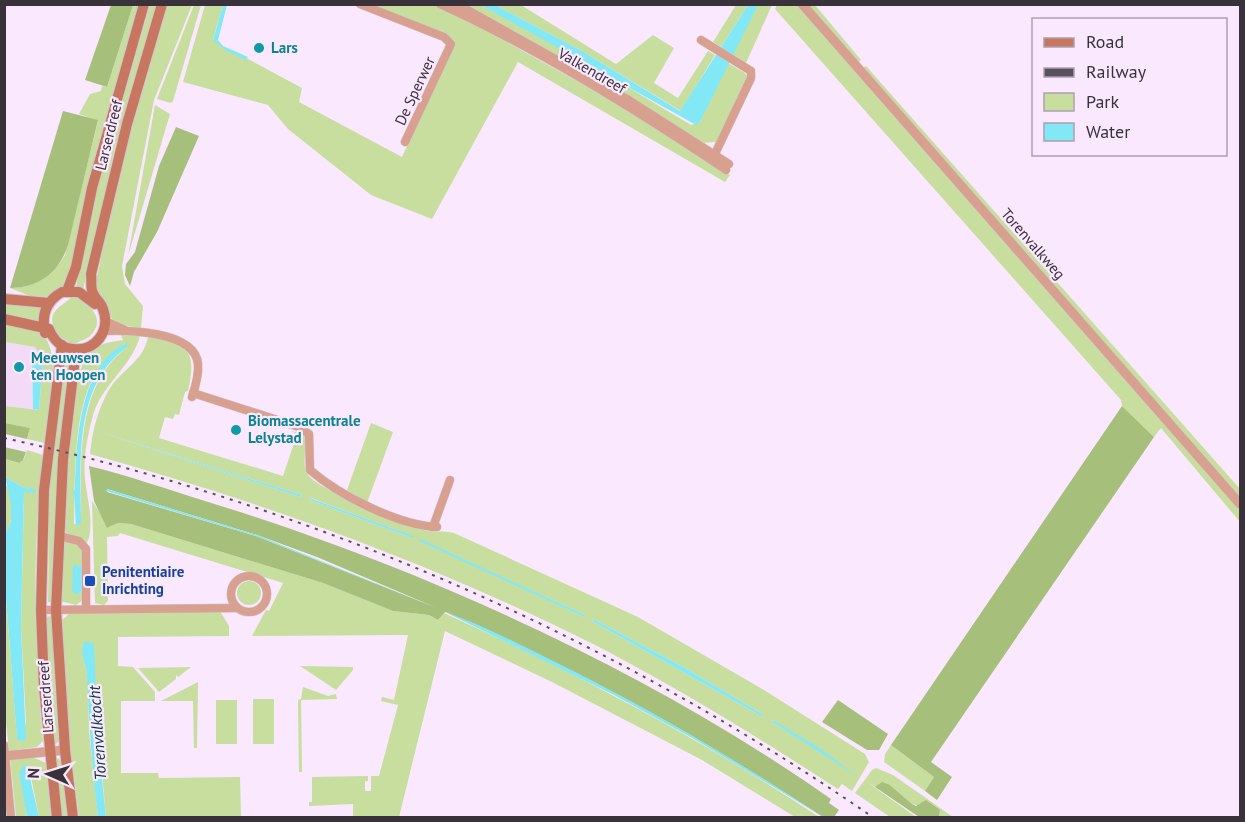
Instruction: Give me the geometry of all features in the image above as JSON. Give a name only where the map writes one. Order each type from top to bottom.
[{"type":"main road","name":"Larserdreef","points":[[70,291],[92,188],[144,4]]},
{"type":"main road","name":"Larserdreef","points":[[90,294],[91,274],[127,124],[162,4]]},
{"type":"main road","points":[[47,328],[48,317],[53,306],[70,291]]},
{"type":"main road","points":[[4,299],[49,303],[70,291],[90,294],[103,307],[103,324],[97,342],[80,349],[59,346],[47,328],[44,314],[49,303]]},
{"type":"main road","points":[[4,319],[47,328]]},
{"type":"main road","name":"Larserdreef","points":[[57,818],[49,752],[41,610],[45,490],[59,368],[59,346]]},
{"type":"main road","name":"Larserdreef","points":[[73,818],[65,750],[56,610],[63,459],[80,349]]},
{"type":"street","name":"De Sperwer","points":[[360,4],[435,33],[451,44],[405,142]]},
{"type":"street","name":"Valkendreef","points":[[440,4],[577,78],[713,157]]},
{"type":"street","name":"Valkendreef","points":[[457,4],[552,55],[727,167]]},
{"type":"street","name":"Torenvalkweg","points":[[802,4],[1240,504]]},
{"type":"street","points":[[701,40],[751,71],[751,78],[713,157]]},
{"type":"street","points":[[103,324],[180,341],[195,354],[198,365],[193,395],[299,427],[309,434],[310,470],[363,504],[419,525],[435,527],[450,480]]},
{"type":"street","points":[[59,536],[79,541],[86,549],[86,608]]},
{"type":"street","points":[[41,610],[237,608],[248,612],[262,605],[266,590],[260,580],[248,576],[233,585],[231,597],[237,608]]},
{"type":"street","points":[[4,745],[11,818]]},
{"type":"street","points":[[5,756],[65,750]]},
{"type":"shaded area","points":[[5,342],[35,347],[43,359],[32,357],[33,409],[5,406]]},
{"type":"green space","points":[[111,5],[133,5],[107,87],[85,80]]},
{"type":"green space","points":[[133,5],[141,5],[74,261],[64,287],[40,300],[10,288],[27,286],[49,275],[65,255],[98,121],[79,114],[90,94],[101,91],[102,86],[107,87]]},
{"type":"green space","points":[[150,5],[158,5],[116,143],[83,290],[76,287],[92,207]]},
{"type":"green space","points":[[167,5],[192,5],[154,100],[122,266],[125,284],[143,306],[141,328],[127,326],[113,320],[100,299],[96,282],[121,161]]},
{"type":"green space","points":[[194,5],[201,5],[173,101],[171,103],[157,99]]},
{"type":"green space","points":[[205,5],[223,5],[213,39],[225,50],[248,59],[302,88],[299,102],[402,157],[455,41],[433,29],[368,5],[435,5],[453,12],[629,110],[730,175],[725,182],[518,62],[432,219],[371,195],[288,129],[268,105],[183,82]]},
{"type":"green space","points":[[463,5],[481,5],[571,53],[691,125],[700,122],[728,63],[745,73],[748,79],[717,142],[702,143],[580,69]]},
{"type":"green space","points":[[495,5],[521,5],[616,64],[653,35],[674,48],[654,83],[678,98],[708,51],[715,55],[681,111],[582,51]]},
{"type":"green space","points":[[736,5],[748,5],[721,47],[713,42]]},
{"type":"green space","points":[[758,5],[772,5],[746,63],[732,54]]},
{"type":"green space","points":[[777,5],[800,5],[1240,507],[1240,522],[1161,428],[1154,437],[1122,406],[1121,400],[775,9]]},
{"type":"green space","points":[[805,5],[815,5],[861,60],[858,62]]},
{"type":"green space","points":[[866,66],[1240,489],[1240,501],[863,68]]},
{"type":"green space","points":[[155,105],[170,114],[128,256]]},
{"type":"green space","points":[[63,111],[98,120],[68,245],[59,264],[46,277],[30,285],[10,288]]},
{"type":"green space","points":[[176,127],[199,136],[157,232],[134,272],[130,286],[125,275],[126,264],[135,252],[159,166]]},
{"type":"green space","points":[[74,295],[94,312],[97,324],[90,336],[74,345],[57,335],[52,320],[55,311]]},
{"type":"green space","points":[[5,302],[42,307],[40,322],[5,317]]},
{"type":"green space","points":[[5,322],[29,327],[41,333],[48,342],[52,354],[53,385],[45,443],[27,439],[30,428],[5,423],[5,406],[39,410],[43,359],[35,347],[5,342]]},
{"type":"green space","points":[[120,333],[140,336],[130,357],[96,407],[87,441],[85,472],[90,528],[87,543],[67,534],[63,527],[69,439],[76,390],[86,357],[103,344],[123,340]],"holes":[[[124,344],[127,347],[110,364],[97,384],[89,405],[82,452],[81,524],[74,524],[76,449],[86,393],[96,373],[111,355]]]},
{"type":"green space","points":[[148,337],[173,342],[187,351],[190,358],[191,377],[179,415],[175,414],[173,419],[165,417],[159,438],[283,476],[297,434],[291,431],[305,434],[305,460],[308,475],[327,489],[411,526],[429,531],[454,533],[638,617],[764,690],[865,754],[869,762],[852,791],[842,784],[838,789],[719,714],[628,662],[474,588],[285,515],[221,493],[90,454],[96,420],[110,388],[146,345]],"holes":[[[97,431],[302,495],[301,497]],[[311,498],[412,536],[412,538],[310,500]],[[420,540],[585,615],[584,617]],[[593,619],[685,668],[764,715],[763,717],[592,621]],[[773,720],[857,775],[772,722]]]},
{"type":"green space","points":[[66,351],[73,353],[56,491],[53,603],[48,602],[49,534],[47,526],[52,452]]},
{"type":"green space","points":[[1122,406],[1154,437],[931,762],[952,777],[937,800],[925,791],[934,777],[891,745]]},
{"type":"green space","points":[[5,423],[30,428],[27,439],[5,434]]},
{"type":"green space","points":[[371,423],[393,432],[367,503],[347,490]]},
{"type":"green space","points":[[4,447],[26,452],[23,460],[19,463],[5,459]]},
{"type":"green space","points":[[27,450],[43,455],[37,526],[36,598],[43,741],[37,747],[9,751],[4,704],[4,573],[17,738],[22,741],[26,722],[21,627],[24,492],[35,490],[25,488],[5,477],[5,459],[18,463],[24,459]]},
{"type":"green space","points":[[89,466],[147,482],[286,527],[449,590],[608,665],[685,707],[760,752],[831,799],[829,803],[839,810],[834,817],[823,817],[687,733],[593,682],[448,613],[445,612],[438,620],[429,615],[393,611],[323,583],[131,524],[118,523],[107,528],[94,501]],"holes":[[[107,489],[257,535],[317,557],[437,608],[256,536],[107,492]]]},
{"type":"green space","points":[[5,484],[11,496],[12,510],[5,535]]},
{"type":"green space","points":[[92,501],[110,527],[117,523],[131,524],[323,583],[393,611],[429,615],[438,620],[444,613],[541,659],[682,733],[819,817],[795,817],[702,760],[552,682],[445,631],[399,817],[353,817],[353,804],[309,806],[309,802],[312,802],[312,777],[368,776],[368,781],[365,781],[365,791],[371,791],[371,776],[379,776],[398,705],[381,701],[382,697],[394,700],[408,635],[252,636],[266,610],[269,611],[283,583],[120,533],[118,536],[107,537],[108,601],[104,605],[95,603]]},
{"type":"green space","points":[[62,541],[75,543],[82,550],[83,600],[76,605],[60,601]]},
{"type":"green space","points":[[249,581],[254,582],[260,588],[260,598],[254,604],[249,605],[244,604],[238,598],[237,593],[238,588],[244,582]]},
{"type":"green space","points":[[220,611],[229,626],[229,636],[118,637],[118,666],[133,667],[155,692],[155,701],[121,701],[121,773],[158,773],[159,778],[240,777],[241,817],[106,817],[96,706],[88,678],[89,731],[98,817],[79,817],[67,722],[61,621],[70,613]]},
{"type":"green space","points":[[52,616],[59,741],[56,744],[52,741],[45,617]]},
{"type":"green space","points":[[300,666],[353,667],[353,670],[336,690]]},
{"type":"green space","points":[[191,667],[178,677],[176,675],[176,679],[159,692],[138,668]]},
{"type":"green space","points":[[198,682],[197,748],[194,748],[193,701],[161,701]]},
{"type":"green space","points":[[303,687],[328,696],[336,694],[337,699],[301,700],[302,772],[299,772],[298,700],[301,699]]},
{"type":"green space","points":[[253,699],[274,699],[274,744],[253,744]]},
{"type":"green space","points":[[216,700],[237,700],[237,744],[216,744]]},
{"type":"green space","points":[[838,700],[888,734],[879,750],[867,750],[822,722]]},
{"type":"green space","points":[[891,745],[934,777],[925,791],[884,762],[885,754]]},
{"type":"green space","points":[[30,756],[46,763],[53,817],[39,817],[30,772],[20,773],[27,817],[16,817],[10,758]]},
{"type":"green space","points":[[58,758],[61,761],[69,817],[62,817],[55,760]]},
{"type":"green space","points":[[876,768],[893,775],[953,817],[939,817],[940,810],[912,804],[890,785],[875,787],[867,782],[916,817],[890,817],[855,793]]},
{"type":"green space","points":[[882,782],[890,785],[916,806],[926,800],[940,810],[939,817],[919,817],[875,787]]},
{"type":"water","points":[[223,5],[227,5],[218,40],[223,46],[248,57],[246,60],[225,50],[213,40]]},
{"type":"water","points":[[481,5],[495,5],[582,51],[680,111],[748,5],[758,5],[700,122],[696,125]]},
{"type":"water","points":[[127,343],[127,347],[109,363],[88,405],[81,452],[81,524],[76,526],[74,494],[72,493],[75,489],[79,429],[83,407],[99,368],[111,353]]},
{"type":"water","points":[[32,356],[43,359],[39,410],[33,409]]},
{"type":"water","points":[[97,431],[302,495],[301,497]]},
{"type":"water","points":[[5,477],[25,488],[35,489],[35,493],[24,492],[21,627],[26,740],[22,741],[17,739],[4,573],[5,535],[11,521],[11,504]]},
{"type":"water","points":[[107,489],[257,535],[437,608],[256,536],[106,491]]},
{"type":"water","points":[[310,498],[413,536],[412,538],[310,500]]},
{"type":"water","points":[[420,539],[585,615],[584,617],[419,541]]},
{"type":"water","points":[[73,564],[82,567],[82,590],[77,595],[72,591]]},
{"type":"water","points":[[445,612],[497,634],[620,695],[723,754],[823,817],[694,739],[612,694]]},
{"type":"water","points":[[593,619],[685,668],[764,715],[763,717],[592,621]]},
{"type":"water","name":"Torenvalktocht","points":[[85,641],[94,644],[98,740],[106,817],[98,817],[87,672],[82,650]]},
{"type":"water","points":[[773,720],[821,749],[857,776],[772,722]]},
{"type":"water","points":[[27,765],[39,817],[27,817],[19,773],[23,766]]},
{"type":"railway","points":[[4,438],[120,466],[234,501],[347,540],[457,586],[566,636],[671,692],[774,752],[874,818]]},
{"type":"place","name":"Lars","points":[[259,48]]},
{"type":"place","name":"Meeuwsen ten Hoopen","points":[[19,367]]},
{"type":"place","name":"Biomassacentrale Lelystad","points":[[236,430]]},
{"type":"place","name":"Penitentiaire Inrichting","points":[[90,581]]}]
